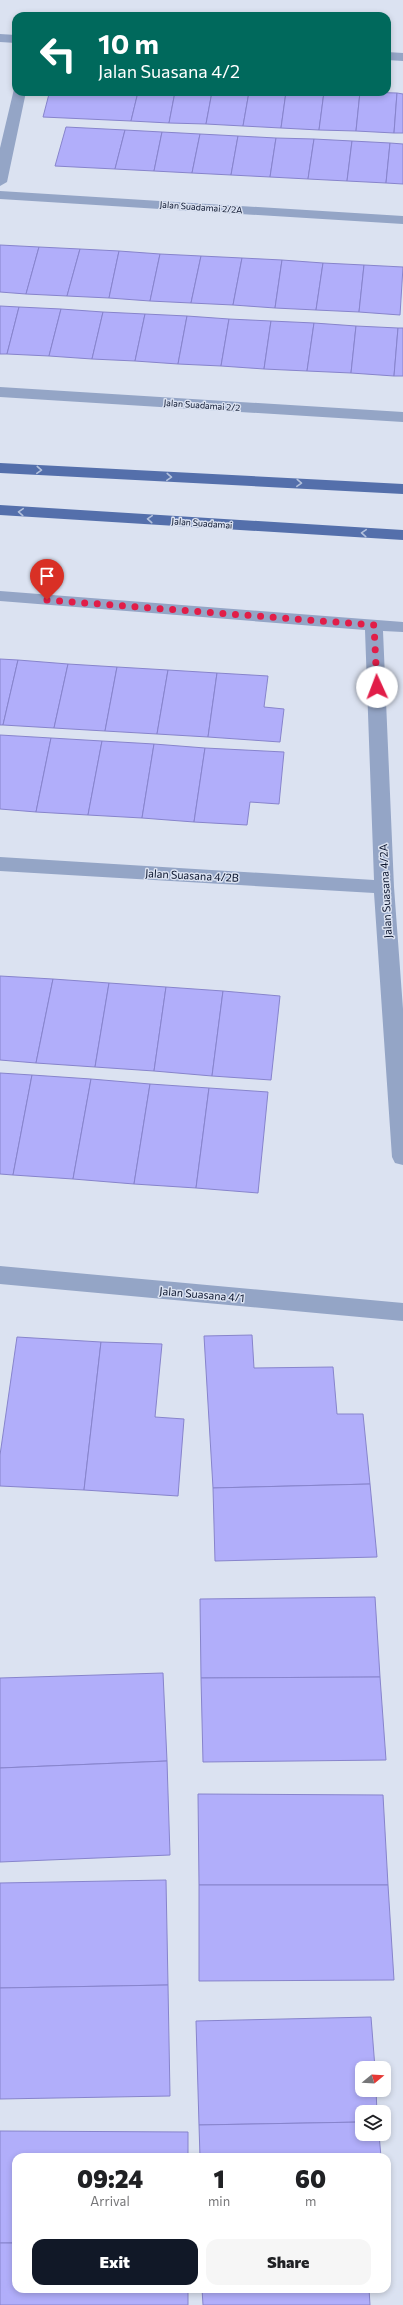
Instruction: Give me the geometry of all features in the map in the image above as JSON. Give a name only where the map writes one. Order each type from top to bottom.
[{"type":"main road","points":[[0,468],[403,489]]},
{"type":"main road","name":"Jalan Suadamai","points":[[0,510],[403,535]]},
{"type":"street","points":[[0,38],[12,39]]},
{"type":"street","points":[[391,56],[403,57]]},
{"type":"street","points":[[0,182],[18,96]]},
{"type":"street","name":"Jalan Suadamai 2/2A","points":[[0,195],[403,220]]},
{"type":"street","name":"Jalan Suadamai 2/2","points":[[0,392],[403,417]]},
{"type":"street","points":[[0,596],[403,627]]},
{"type":"street","name":"Jalan Suasana 4/2A","points":[[374,625],[384,887],[394,907],[403,1157]]},
{"type":"street","name":"Jalan Suasana 4/2B","points":[[0,864],[384,887]]},
{"type":"street","name":"Jalan Suasana 4/1","points":[[0,1275],[403,1312]]},
{"type":"building","points":[[391,93],[397,93],[394,133],[356,131],[360,96],[391,96]]},
{"type":"building","points":[[397,93],[403,94],[403,133],[394,133]]},
{"type":"building","points":[[48,96],[137,96],[131,121],[43,117]]},
{"type":"building","points":[[137,96],[174,96],[169,123],[131,121]]},
{"type":"building","points":[[174,96],[211,96],[206,124],[169,123]]},
{"type":"building","points":[[211,96],[248,96],[243,126],[206,124]]},
{"type":"building","points":[[248,96],[285,96],[281,128],[243,126]]},
{"type":"building","points":[[285,96],[323,96],[319,130],[281,128]]},
{"type":"building","points":[[323,96],[360,96],[356,131],[319,130]]},
{"type":"building","points":[[66,127],[125,130],[115,169],[55,166]]},
{"type":"building","points":[[125,130],[162,132],[154,171],[115,169]]},
{"type":"building","points":[[162,132],[200,134],[192,173],[154,171]]},
{"type":"building","points":[[200,134],[238,136],[231,175],[192,173]]},
{"type":"building","points":[[238,136],[276,138],[270,177],[231,175]]},
{"type":"building","points":[[276,138],[314,139],[308,179],[270,177]]},
{"type":"building","points":[[314,139],[352,141],[347,181],[308,179]]},
{"type":"building","points":[[352,141],[390,143],[386,183],[347,181]]},
{"type":"building","points":[[390,143],[403,144],[403,184],[386,183]]},
{"type":"building","points":[[0,245],[39,247],[26,294],[0,292]]},
{"type":"building","points":[[39,247],[80,249],[67,296],[26,294]]},
{"type":"building","points":[[80,249],[119,251],[109,298],[67,296]]},
{"type":"building","points":[[119,251],[160,254],[150,301],[109,298]]},
{"type":"building","points":[[160,254],[201,256],[191,303],[150,301]]},
{"type":"building","points":[[201,256],[242,258],[233,305],[191,303]]},
{"type":"building","points":[[242,258],[282,260],[275,308],[233,305]]},
{"type":"building","points":[[282,260],[323,263],[316,310],[275,308]]},
{"type":"building","points":[[323,263],[364,265],[359,312],[316,310]]},
{"type":"building","points":[[364,265],[403,267],[400,315],[359,312]]},
{"type":"building","points":[[0,306],[19,307],[7,354],[0,354]]},
{"type":"building","points":[[19,307],[61,309],[49,356],[7,354]]},
{"type":"building","points":[[61,309],[103,312],[92,359],[49,356]]},
{"type":"building","points":[[103,312],[145,314],[135,361],[92,359]]},
{"type":"building","points":[[145,314],[187,316],[178,364],[135,361]]},
{"type":"building","points":[[187,316],[229,319],[221,366],[178,364]]},
{"type":"building","points":[[229,319],[271,321],[264,369],[221,366]]},
{"type":"building","points":[[271,321],[314,323],[307,371],[264,369]]},
{"type":"building","points":[[314,323],[356,326],[351,373],[307,371]]},
{"type":"building","points":[[356,326],[398,328],[394,376],[351,373]]},
{"type":"building","points":[[398,328],[403,328],[403,376],[394,376]]},
{"type":"building","points":[[0,659],[18,660],[3,725],[0,725]]},
{"type":"building","points":[[18,660],[68,664],[54,728],[3,725]]},
{"type":"building","points":[[68,664],[117,667],[105,731],[54,728]]},
{"type":"building","points":[[117,667],[168,670],[157,734],[105,731]]},
{"type":"building","points":[[168,670],[217,673],[208,737],[157,734]]},
{"type":"building","points":[[217,673],[268,676],[264,707],[284,709],[280,742],[208,737]]},
{"type":"building","points":[[0,735],[51,738],[36,812],[0,809]]},
{"type":"building","points":[[51,738],[102,741],[88,815],[36,812]]},
{"type":"building","points":[[102,741],[154,744],[142,818],[88,815]]},
{"type":"building","points":[[154,744],[205,748],[194,822],[142,818]]},
{"type":"building","points":[[205,748],[284,752],[279,804],[250,802],[247,825],[194,822]]},
{"type":"building","points":[[0,976],[53,979],[36,1063],[0,1060]]},
{"type":"building","points":[[53,979],[109,983],[95,1067],[36,1063]]},
{"type":"building","points":[[109,983],[166,987],[154,1071],[95,1067]]},
{"type":"building","points":[[166,987],[223,991],[212,1076],[154,1071]]},
{"type":"building","points":[[223,991],[280,996],[271,1080],[212,1076]]},
{"type":"building","points":[[0,1073],[32,1075],[13,1175],[0,1174]]},
{"type":"building","points":[[32,1075],[91,1079],[73,1179],[13,1175]]},
{"type":"building","points":[[91,1079],[150,1084],[134,1184],[73,1179]]},
{"type":"building","points":[[150,1084],[209,1088],[196,1188],[134,1184]]},
{"type":"building","points":[[209,1088],[268,1092],[258,1193],[196,1188]]},
{"type":"building","points":[[252,1335],[254,1368],[333,1367],[337,1414],[363,1414],[370,1484],[213,1488],[204,1336]]},
{"type":"building","points":[[17,1337],[101,1342],[84,1490],[0,1486],[0,1455]]},
{"type":"building","points":[[101,1342],[162,1344],[155,1417],[184,1419],[178,1496],[84,1490]]},
{"type":"building","points":[[370,1484],[377,1557],[215,1561],[213,1488]]},
{"type":"building","points":[[375,1597],[380,1677],[201,1678],[200,1599]]},
{"type":"building","points":[[163,1673],[167,1761],[0,1768],[0,1678]]},
{"type":"building","points":[[380,1677],[386,1760],[203,1762],[201,1678]]},
{"type":"building","points":[[167,1761],[170,1855],[0,1862],[0,1768]]},
{"type":"building","points":[[198,1794],[383,1795],[388,1885],[199,1885]]},
{"type":"building","points":[[166,1880],[168,1985],[0,1988],[0,1883]]},
{"type":"building","points":[[199,1885],[388,1885],[394,1980],[199,1981]]},
{"type":"building","points":[[168,1985],[170,2096],[0,2099],[0,1988]]},
{"type":"building","points":[[371,2017],[374,2061],[355,2061],[355,2097],[376,2097],[377,2105],[355,2105],[355,2122],[199,2125],[196,2021]]},
{"type":"building","points":[[355,2122],[355,2141],[380,2141],[381,2153],[200,2153],[199,2125]]},
{"type":"building","points":[[0,2131],[188,2132],[188,2153],[12,2153],[12,2243],[0,2243]]},
{"type":"building","points":[[0,2243],[12,2243],[12,2293],[188,2293],[188,2305],[0,2305]]},
{"type":"building","points":[[202,2293],[369,2293],[370,2305],[203,2305]]},
{"type":"route","points":[[47,600],[374,625],[377,687]]}]
